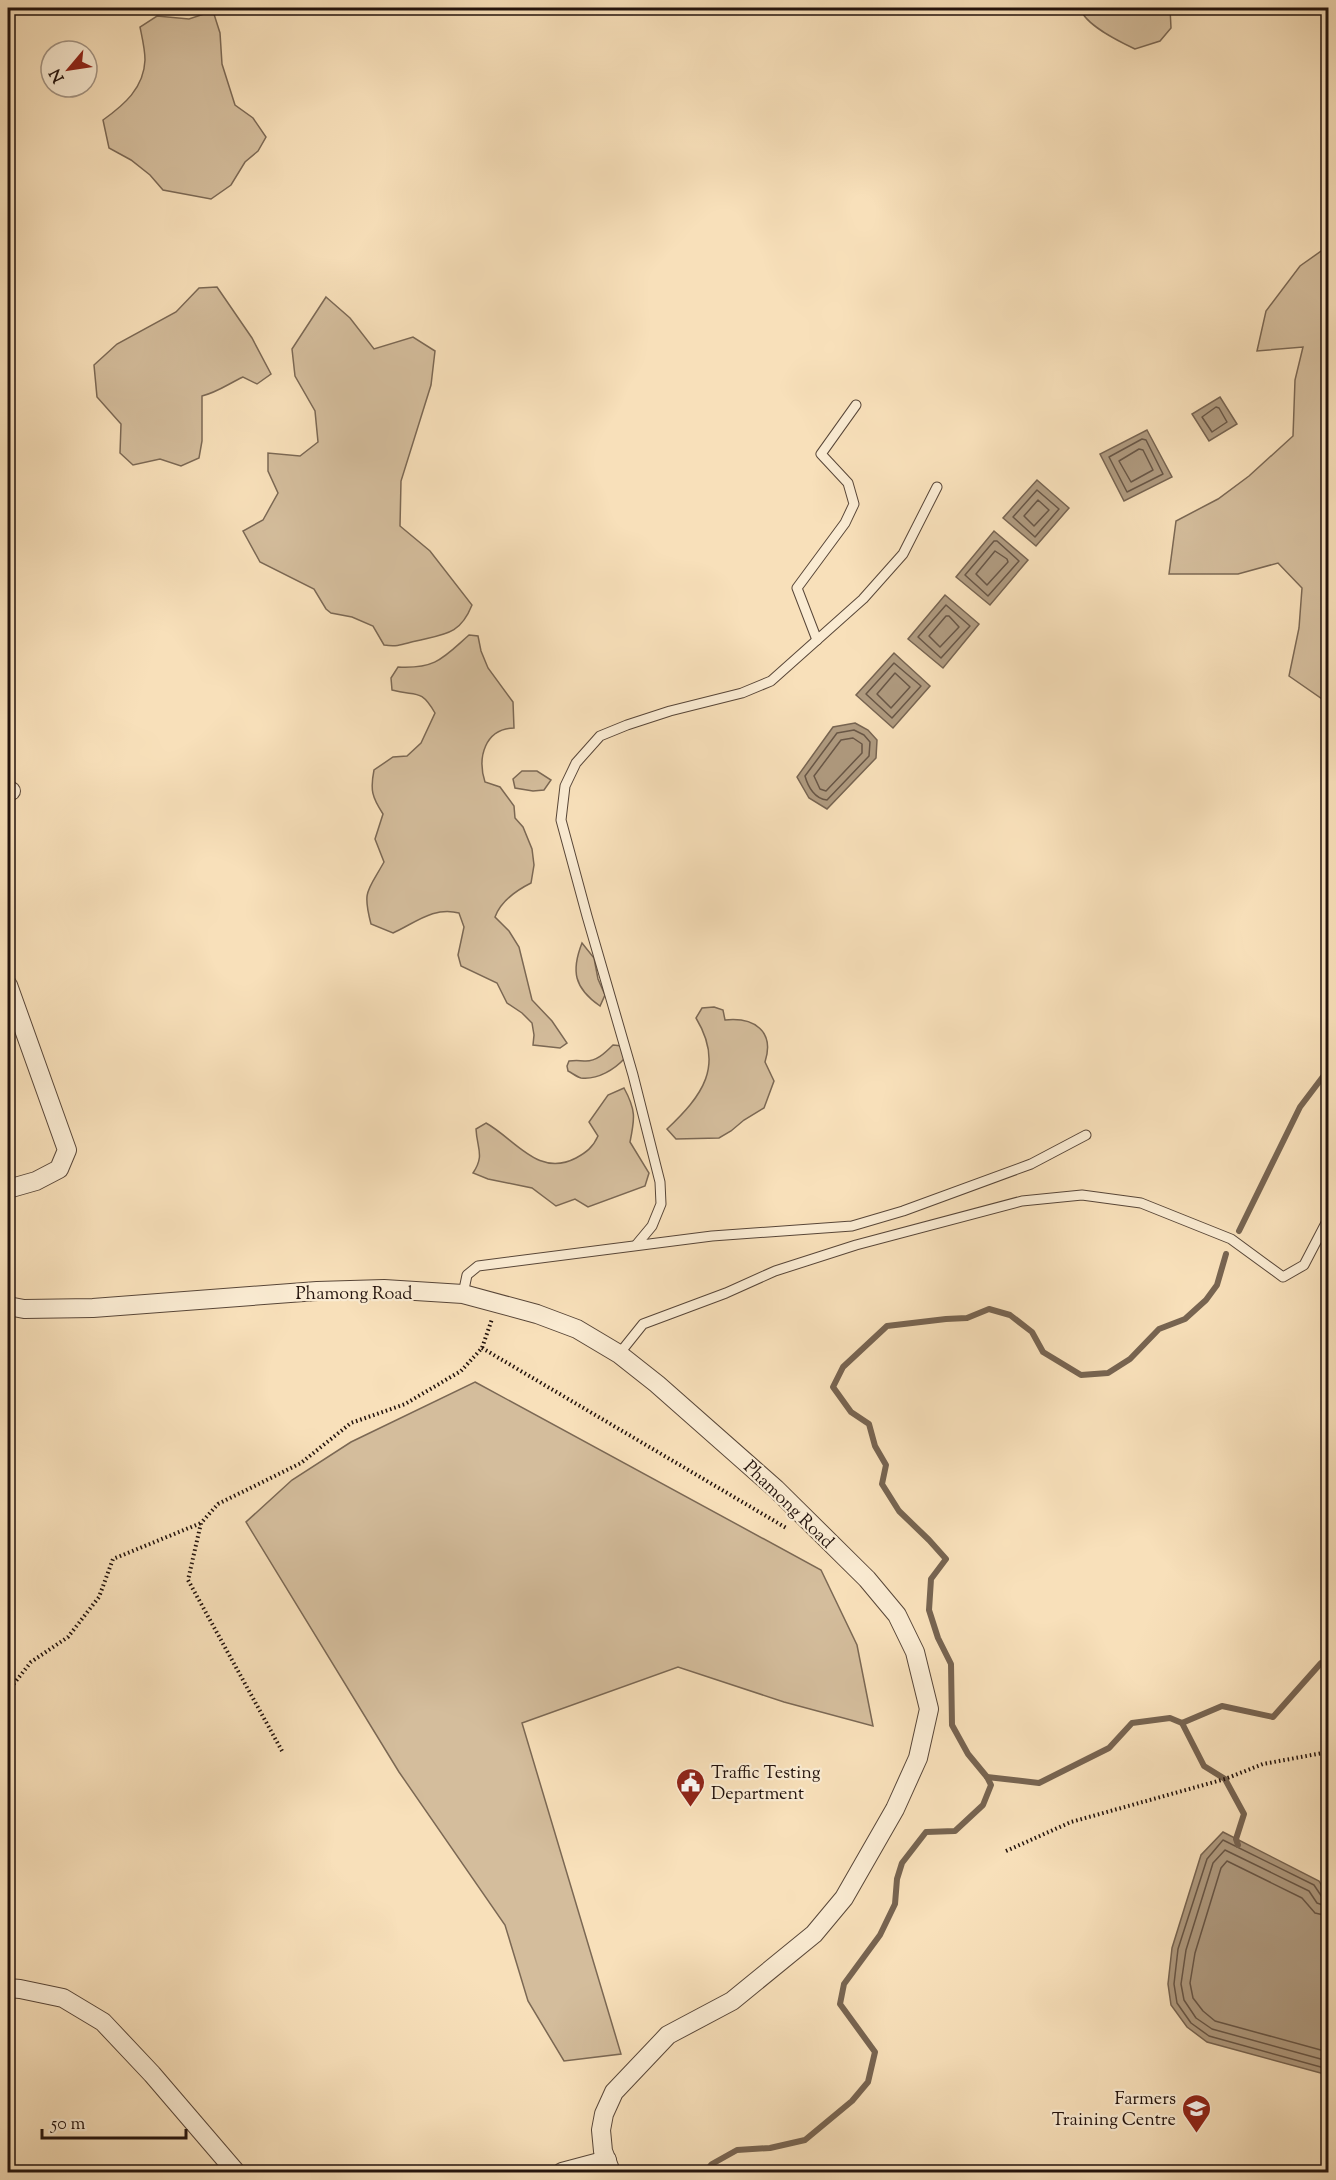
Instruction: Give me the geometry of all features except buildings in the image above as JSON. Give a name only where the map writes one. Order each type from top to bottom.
[{"type":"street","points":[[8,985],[67,1150],[59,1169],[36,1181],[8,1189]]},
{"type":"street","name":"Phamong Road","points":[[8,1306],[24,1309],[93,1308],[384,1289],[463,1294],[537,1314],[577,1329],[619,1354],[657,1384],[776,1489],[867,1580],[897,1615],[915,1652],[928,1709],[918,1758],[900,1799],[844,1898],[814,1934],[732,2001],[668,2035],[614,2092],[604,2114],[601,2130],[603,2151],[609,2166]]},
{"type":"street","points":[[8,1988],[63,1998],[103,2022],[152,2074],[236,2172]]},
{"type":"street","points":[[562,2172],[609,2166]]},
{"type":"lane","points":[[818,640],[797,588],[845,523],[854,504],[848,483],[821,454],[856,405]]},
{"type":"lane","points":[[637,1244],[652,1226],[661,1204],[660,1182],[633,1075],[561,820],[565,786],[576,763],[600,736],[627,724],[742,693],[771,681],[863,599],[903,554],[937,488]]},
{"type":"lane","points":[[463,1294],[467,1275],[478,1266],[637,1244],[852,1226],[903,1211],[1030,1164],[1086,1135]]},
{"type":"lane","points":[[619,1354],[642,1324],[726,1293],[775,1271],[856,1245],[1022,1201],[1082,1195],[1141,1203],[1231,1239],[1283,1277],[1304,1265],[1329,1219]]},
{"type":"path","points":[[8,1690],[31,1662],[68,1637],[99,1597],[113,1559],[201,1523],[218,1504],[301,1463],[351,1424],[405,1404],[461,1371],[482,1348],[498,1303]]},
{"type":"path","points":[[482,1348],[796,1533]]},
{"type":"path","points":[[201,1523],[188,1580],[282,1751]]},
{"type":"path","points":[[1006,1851],[1071,1822],[1225,1779],[1263,1764],[1329,1752]]},
{"type":"shaded area","points":[[1080,8],[1170,8],[1171,28],[1160,41],[1135,49],[1095,26]]},
{"type":"shaded area","points":[[213,11],[220,33],[222,64],[235,105],[253,118],[266,137],[258,151],[245,162],[231,185],[211,199],[163,190],[150,175],[131,160],[109,148],[103,120],[132,95],[141,79],[145,60],[140,27],[157,16],[189,19]]},
{"type":"shaded area","points":[[1324,249],[1328,249],[1328,703],[1289,676],[1299,628],[1302,588],[1278,563],[1238,574],[1169,574],[1176,521],[1218,499],[1249,476],[1293,436],[1295,380],[1303,347],[1257,351],[1266,311],[1300,266]]},
{"type":"shaded area","points":[[217,287],[252,338],[271,374],[257,384],[243,377],[202,396],[202,441],[199,458],[181,466],[160,459],[133,465],[120,453],[121,424],[97,397],[94,365],[117,344],[176,312],[199,288]]},
{"type":"shaded area","points":[[326,297],[350,318],[374,349],[413,337],[435,351],[431,385],[401,481],[400,526],[430,551],[472,605],[462,622],[450,632],[401,645],[384,645],[373,626],[352,617],[331,613],[314,589],[260,562],[243,531],[263,520],[278,493],[268,471],[268,453],[300,456],[318,442],[315,411],[295,376],[292,349]]},
{"type":"shaded area","points":[[469,635],[478,636],[488,668],[513,702],[514,728],[496,733],[490,739],[483,754],[485,782],[500,787],[514,806],[515,818],[523,827],[532,849],[534,865],[531,883],[510,897],[495,917],[509,931],[519,947],[532,1000],[552,1021],[567,1043],[560,1048],[533,1045],[532,1023],[507,1003],[497,983],[461,966],[458,955],[464,927],[459,913],[450,911],[433,914],[393,933],[371,924],[368,913],[368,891],[384,862],[375,839],[383,814],[373,793],[374,770],[393,757],[407,756],[421,743],[435,713],[421,696],[392,690],[391,678],[398,667],[421,666],[438,660]]},
{"type":"shaded area","points":[[522,771],[537,771],[551,780],[544,790],[515,788],[513,779]]},
{"type":"shaded area","points":[[582,943],[594,958],[598,979],[605,995],[600,1006],[580,986],[577,978],[577,962]]},
{"type":"shaded area","points":[[714,1007],[723,1010],[725,1020],[745,1021],[760,1028],[767,1042],[765,1062],[774,1081],[764,1108],[731,1131],[719,1138],[676,1139],[667,1129],[699,1092],[706,1079],[709,1066],[709,1051],[705,1035],[696,1018],[702,1008]]},
{"type":"shaded area","points":[[613,1045],[622,1046],[625,1058],[611,1070],[587,1078],[579,1077],[568,1071],[569,1061],[592,1060]]},
{"type":"shaded area","points":[[624,1088],[631,1102],[633,1114],[630,1142],[649,1173],[645,1186],[588,1207],[575,1199],[556,1206],[532,1188],[488,1179],[473,1173],[479,1161],[476,1129],[486,1123],[538,1160],[562,1163],[576,1158],[589,1149],[598,1136],[589,1122],[608,1095]]},
{"type":"shaded area","points":[[475,1382],[821,1570],[857,1645],[873,1726],[784,1702],[678,1667],[522,1723],[621,2054],[564,2061],[528,2001],[505,1925],[399,1772],[246,1522],[292,1480],[351,1442]]},
{"type":"water","points":[[1220,397],[1237,424],[1209,441],[1192,414]]},
{"type":"water","points":[[1147,430],[1172,477],[1124,501],[1100,454]]},
{"type":"water","points":[[1037,480],[1069,508],[1036,546],[1003,518]]},
{"type":"water","points":[[994,531],[1028,560],[990,605],[956,577]]},
{"type":"water","points":[[945,595],[979,624],[943,668],[908,639]]},
{"type":"water","points":[[894,653],[930,686],[893,728],[856,695]]},
{"type":"water","points":[[855,723],[868,730],[877,740],[876,758],[827,809],[809,798],[797,777],[833,727]]},
{"type":"water","points":[[1223,1832],[1319,1881],[1327,1895],[1328,2075],[1207,2042],[1187,2027],[1171,2005],[1168,1984],[1172,1948],[1201,1855]]},
{"type":"waterway","points":[[1239,1231],[1300,1107],[1328,1070]]},
{"type":"waterway","points":[[705,2172],[712,2164],[737,2150],[770,2148],[805,2140],[852,2101],[868,2082],[875,2052],[840,2004],[844,1984],[880,1935],[895,1904],[897,1879],[902,1863],[926,1832],[955,1831],[983,1805],[991,1785],[968,1754],[952,1725],[951,1664],[938,1638],[929,1610],[931,1579],[946,1559],[899,1511],[882,1484],[886,1465],[875,1446],[869,1424],[851,1412],[833,1387],[843,1367],[887,1326],[967,1318],[989,1309],[1010,1315],[1032,1332],[1043,1352],[1081,1375],[1108,1373],[1130,1359],[1159,1329],[1185,1319],[1206,1300],[1217,1285],[1226,1254]]},
{"type":"waterway","points":[[987,1777],[1039,1783],[1109,1748],[1132,1723],[1170,1718],[1182,1723],[1222,1706],[1273,1717],[1321,1663],[1328,1663]]},
{"type":"waterway","points":[[1182,1723],[1204,1766],[1225,1779],[1244,1814],[1236,1839],[1238,1845]]},
{"type":"place","name":"Traffic Testing Department","points":[[690,1808]]},
{"type":"place","name":"Farmers Training Centre","points":[[1197,2134]]}]
